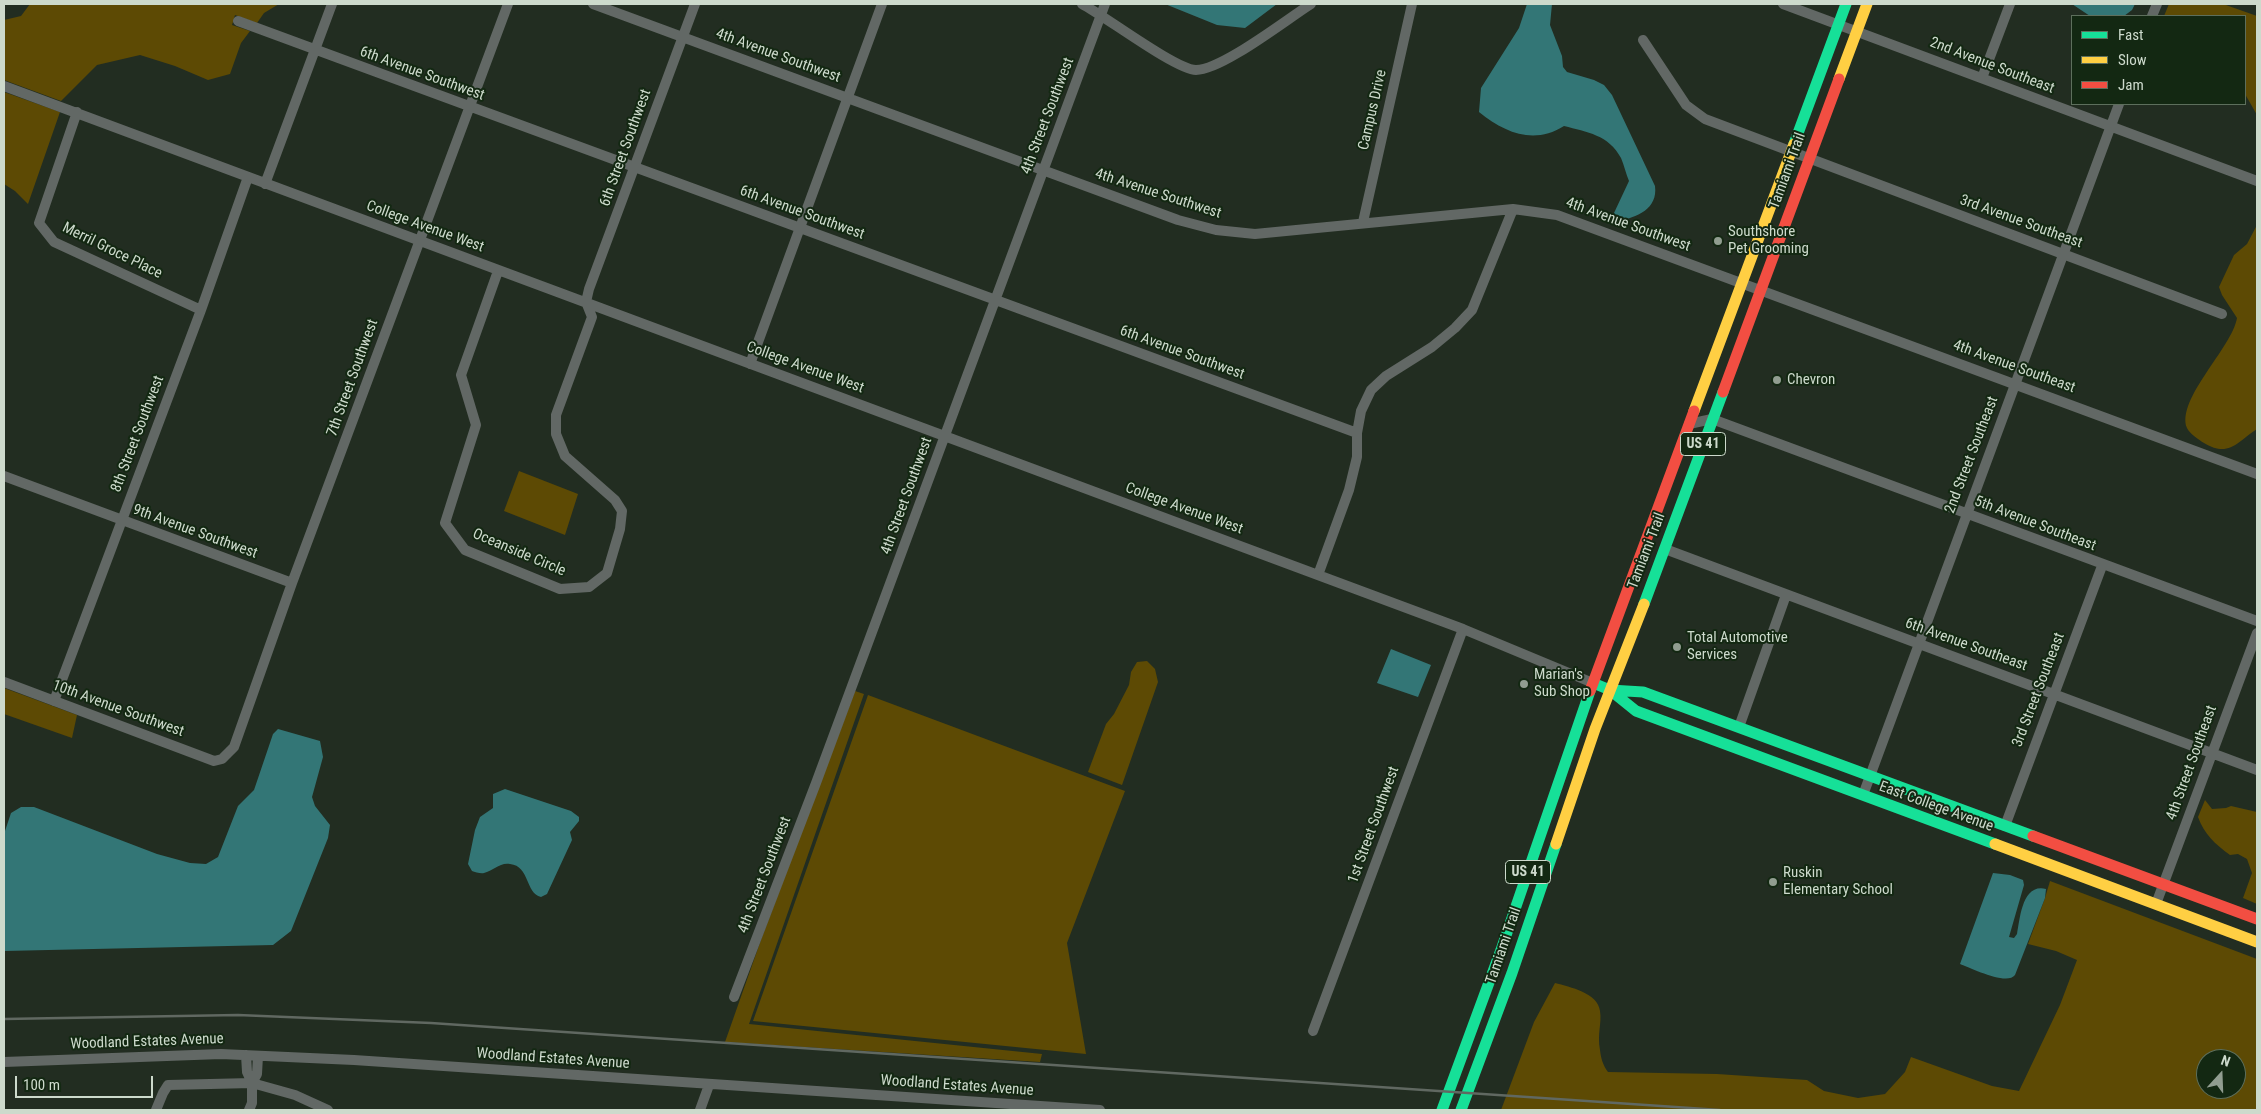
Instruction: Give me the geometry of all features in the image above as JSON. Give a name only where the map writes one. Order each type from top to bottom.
[{"type":"main road","name":"Tamiami Trail","points":[[1442,1110],[1501,950],[1559,777],[1846,4]]},
{"type":"main road","name":"Tamiami Trail","points":[[1461,1110],[1610,690],[1665,548],[1867,4]]},
{"type":"main road","points":[[1653,521],[1658,544],[1665,548]]},
{"type":"main road","name":"East College Avenue","points":[[1593,684],[1610,690],[1643,692],[2257,919]]},
{"type":"main road","name":"East College Avenue","points":[[1610,690],[1636,711],[2257,942]]},
{"type":"street","points":[[265,184],[332,4]]},
{"type":"street","name":"7th Street Southwest","points":[[222,759],[234,747],[292,583],[508,4]]},
{"type":"street","name":"4th Avenue Southwest","points":[[593,4],[1178,220],[1216,230],[1255,234],[1363,222],[1513,209],[1557,215],[1760,290]]},
{"type":"street","name":"6th Street Southwest","points":[[586,302],[695,4]]},
{"type":"street","points":[[750,364],[882,4]]},
{"type":"street","points":[[1082,4],[1102,14],[1156,52],[1196,70],[1215,66],[1311,4]]},
{"type":"street","name":"4th Street Southwest","points":[[734,997],[1105,4]]},
{"type":"street","name":"Campus Drive","points":[[1363,222],[1412,4]]},
{"type":"street","name":"2nd Avenue Southeast","points":[[1783,4],[2257,181]]},
{"type":"street","points":[[1982,78],[2010,4]]},
{"type":"street","name":"6th Avenue Southwest","points":[[238,21],[1357,433]]},
{"type":"street","name":"3rd Avenue Southeast","points":[[1643,40],[1686,105],[1705,119],[1790,153],[2222,314]]},
{"type":"street","name":"College Avenue West","points":[[4,86],[1463,629],[1593,684]]},
{"type":"street","name":"2nd Street Southeast","points":[[1863,795],[2119,105]]},
{"type":"street","name":"Merril Groce Place","points":[[77,112],[39,223],[54,242],[201,310]]},
{"type":"street","name":"8th Street Southwest","points":[[54,701],[201,310],[248,177]]},
{"type":"street","points":[[1318,575],[1350,490],[1357,458],[1357,433],[1361,411],[1371,390],[1386,376],[1432,347],[1455,328],[1472,310],[1513,209]]},
{"type":"street","name":"Oceanside Circle","points":[[498,271],[461,375],[476,425],[444,523],[465,550],[560,589],[589,587],[607,573],[620,529],[622,511],[616,500],[565,456],[556,434],[556,415],[592,317],[586,302]]},
{"type":"street","name":"4th Avenue Southeast","points":[[1760,290],[2257,474]]},
{"type":"street","points":[[1689,424],[1712,419]]},
{"type":"street","name":"5th Avenue Southeast","points":[[1712,419],[2102,566],[2257,621]]},
{"type":"street","name":"9th Avenue Southwest","points":[[4,476],[292,583]]},
{"type":"street","name":"6th Avenue Southeast","points":[[1665,548],[1786,595],[2257,770]]},
{"type":"street","name":"3rd Street Southeast","points":[[2005,826],[2053,693],[2102,566]]},
{"type":"street","points":[[1739,727],[1786,595]]},
{"type":"street","name":"1st Street Southwest","points":[[1314,1031],[1463,629]]},
{"type":"street","name":"4th Street Southeast","points":[[2156,904],[2257,633]]},
{"type":"street","name":"10th Avenue Southwest","points":[[4,682],[214,761],[222,759]]},
{"type":"street","name":"Woodland Estates Avenue","points":[[4,1062],[221,1054],[246,1055],[354,1060],[1100,1110]]},
{"type":"street","points":[[246,1055],[247,1072],[252,1083],[252,1103],[249,1110]]},
{"type":"street","points":[[252,1083],[257,1074],[258,1056]]},
{"type":"street","points":[[156,1110],[162,1093],[168,1085],[252,1083],[295,1095],[328,1110]]},
{"type":"street","points":[[700,1110],[709,1085]]},
{"type":"shaded area","points":[[30,4],[279,4],[264,13],[257,23],[235,15],[232,25],[250,31],[241,43],[230,74],[208,80],[175,66],[140,55],[97,65],[61,101],[4,80],[4,20],[21,16]]},
{"type":"shaded area","points":[[2169,4],[2223,4],[2257,16],[2257,115],[2246,96],[2246,15],[2164,15]]},
{"type":"shaded area","points":[[4,92],[60,112],[28,204],[15,191],[4,184]]},
{"type":"shaded area","points":[[2257,225],[2257,429],[2238,443],[2226,449],[2220,449],[2204,443],[2192,434],[2187,428],[2186,416],[2189,403],[2197,388],[2233,330],[2237,318],[2219,287],[2234,255],[2247,244]]},
{"type":"shaded area","points":[[519,471],[578,494],[565,535],[504,511]]},
{"type":"shaded area","points":[[1147,661],[1155,669],[1158,682],[1122,785],[1088,772],[1106,724],[1114,714],[1129,685],[1131,672],[1137,662]]},
{"type":"shaded area","points":[[4,688],[77,715],[72,738],[4,714]]},
{"type":"shaded area","points":[[855,691],[864,694],[749,1024],[1042,1054],[1040,1062],[725,1042],[762,937]]},
{"type":"shaded area","points":[[868,695],[1125,791],[1067,943],[1086,1054],[753,1021]]},
{"type":"shaded area","points":[[2205,800],[2212,809],[2231,806],[2257,812],[2257,904],[2243,898],[2252,873],[2247,859],[2238,854],[2230,855],[2215,843],[2200,823],[2198,817]]},
{"type":"shaded area","points":[[2050,881],[2257,959],[2257,1110],[1501,1110],[1534,1022],[1555,983],[1589,995],[1598,1005],[1600,1011],[1600,1053],[1608,1072],[1717,1074],[1807,1080],[1824,1091],[1858,1098],[1885,1094],[1905,1072],[1911,1057],[1992,1086],[2019,1091],[2060,1005],[2077,960],[2056,951],[2028,944]]},
{"type":"water","points":[[1165,4],[1277,4],[1245,28],[1217,25]]},
{"type":"water","points":[[1527,4],[1552,4],[1550,25],[1562,56],[1563,67],[1567,72],[1604,85],[1612,95],[1655,186],[1653,201],[1645,211],[1619,221],[1614,213],[1629,181],[1621,158],[1616,150],[1604,139],[1564,126],[1542,135],[1520,134],[1499,126],[1479,112],[1481,88],[1519,28]]},
{"type":"water","points":[[2072,4],[2135,4],[2132,10],[2125,15],[2088,15]]},
{"type":"water","points":[[1391,649],[1431,665],[1418,697],[1377,683]]},
{"type":"water","points":[[278,729],[320,741],[323,757],[312,797],[315,806],[330,825],[328,838],[291,931],[273,945],[4,951],[4,834],[11,813],[21,807],[34,807],[157,854],[190,863],[206,864],[218,857],[238,806],[254,790],[273,734]]},
{"type":"water","points":[[505,789],[571,811],[579,817],[579,821],[570,832],[572,840],[547,894],[541,897],[536,895],[521,869],[516,866],[503,864],[481,873],[472,871],[468,864],[475,830],[480,817],[493,808],[493,794]]},
{"type":"water","points":[[1993,873],[2010,875],[2023,880],[2024,885],[2009,937],[2014,938],[2017,934],[2021,912],[2027,897],[2032,891],[2046,889],[2045,898],[2015,975],[2011,978],[1997,977],[1960,964]]},
{"type":"railway","points":[[4,1019],[238,1015],[431,1023],[1720,1110]]},
{"type":"traffic: fast","points":[[1794,144],[1846,4]]},
{"type":"traffic: fast","points":[[1644,604],[1723,392]]},
{"type":"traffic: fast","points":[[1593,683],[1610,690],[1636,711],[1995,844]]},
{"type":"traffic: fast","points":[[1610,690],[1643,692],[2033,836]]},
{"type":"traffic: fast","points":[[1442,1110],[1501,950],[1590,691]]},
{"type":"traffic: fast","points":[[1461,1110],[1512,973],[1556,844]]},
{"type":"traffic: slow","points":[[1839,79],[1867,4]]},
{"type":"traffic: slow","points":[[1694,411],[1794,144]]},
{"type":"traffic: slow","points":[[1556,844],[1595,729],[1644,604]]},
{"type":"traffic: slow","points":[[1995,844],[2257,942]]},
{"type":"traffic: jam","points":[[1723,392],[1839,79]]},
{"type":"traffic: jam","points":[[1590,691],[1694,411]]},
{"type":"traffic: jam","points":[[2033,836],[2257,919]]},
{"type":"place","name":"Southshore Pet Grooming","points":[[1718,241]]},
{"type":"place","name":"Chevron","points":[[1777,380]]},
{"type":"place","name":"Total Automotive Services","points":[[1677,647]]},
{"type":"place","name":"Marian's Sub Shop","points":[[1524,684]]},
{"type":"place","name":"Ruskin Elementary School","points":[[1773,882]]}]
